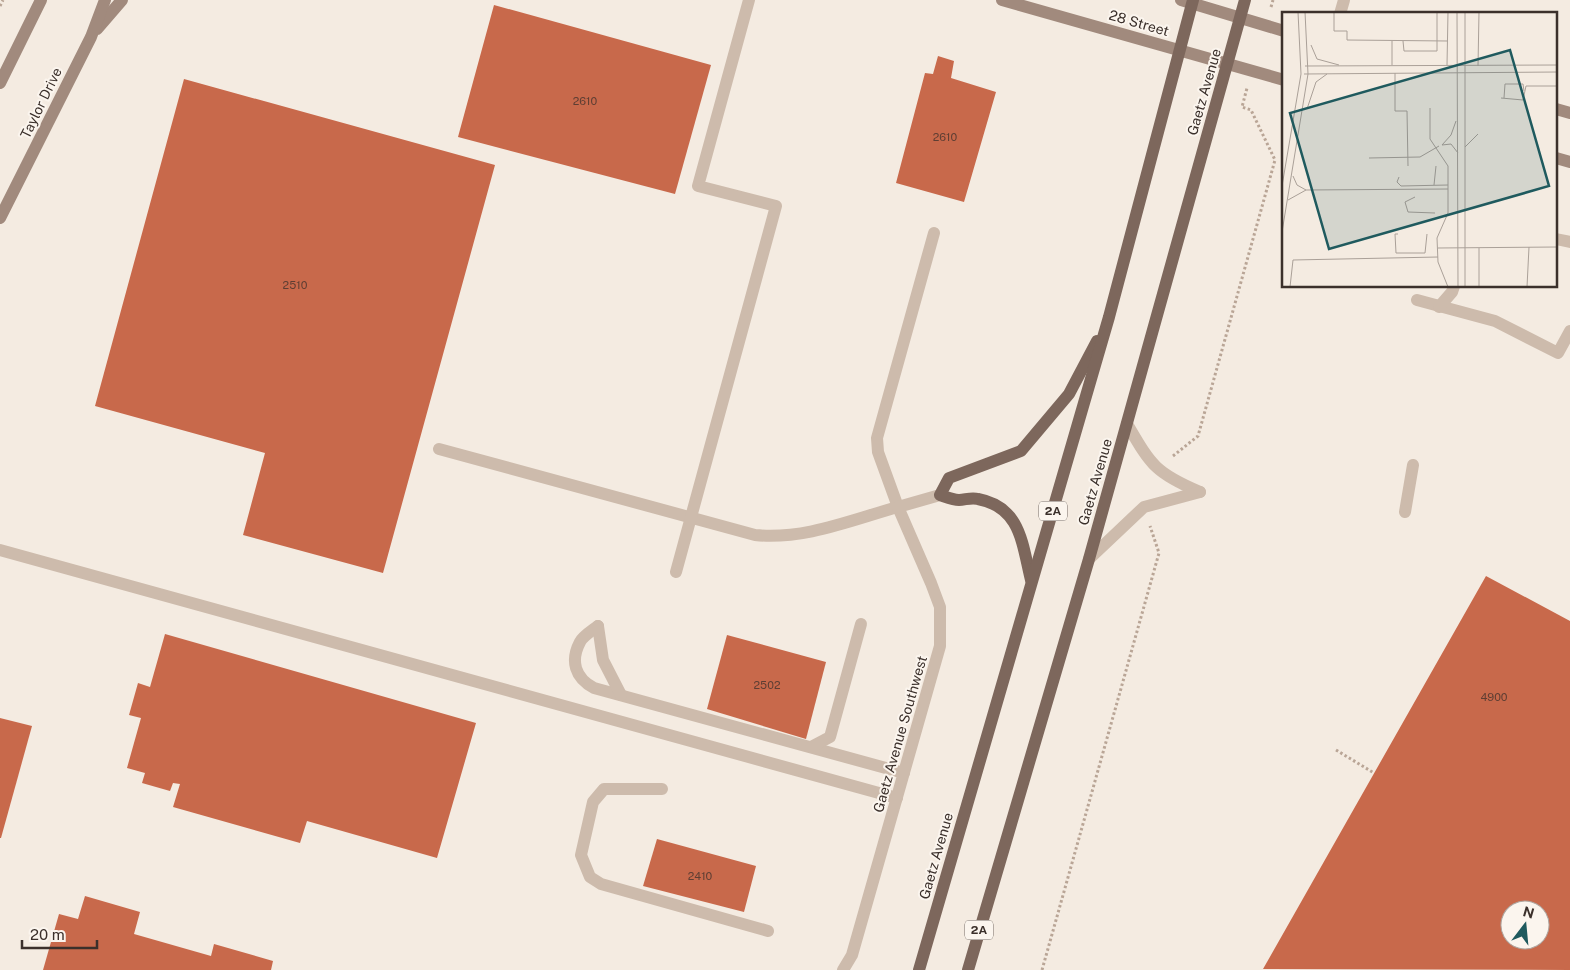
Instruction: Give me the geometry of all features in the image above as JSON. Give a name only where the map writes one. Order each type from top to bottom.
[{"type":"main road","name":"Gaetz Avenue","points":[[968,970],[1089,559],[1245,0]]},
{"type":"main road","name":"Gaetz Avenue","points":[[919,970],[1109,317],[1180,50],[1189,1]]},
{"type":"main road","points":[[1032,582],[1019,531],[1004,510],[992,501],[974,498],[957,500],[940,495],[949,478],[1021,451],[1069,394],[1109,317]]},
{"type":"street","points":[[0,83],[41,0]]},
{"type":"street","name":"Taylor Drive","points":[[0,218],[90,36],[105,0]]},
{"type":"street","points":[[90,36],[122,0]]},
{"type":"street","points":[[676,572],[776,206],[698,186],[749,0]]},
{"type":"street","name":"28 Street","points":[[1002,0],[1282,79]]},
{"type":"street","points":[[1189,1],[1282,30]]},
{"type":"street","name":"Gaetz Avenue Southwest","points":[[844,970],[852,955],[940,646],[940,608],[898,507],[878,452],[877,438],[934,233]]},
{"type":"street","points":[[1439,307],[1453,288]]},
{"type":"street","points":[[1417,300],[1495,321],[1558,353],[1570,331]]},
{"type":"street","points":[[1089,559],[1144,507],[1200,492],[1163,474],[1148,461],[1127,424]]},
{"type":"street","points":[[439,448],[691,519],[755,535],[775,537],[814,531],[940,495]]},
{"type":"street","points":[[1405,512],[1413,465]]},
{"type":"street","points":[[0,550],[898,798]]},
{"type":"street","points":[[811,747],[830,737],[861,624]]},
{"type":"street","points":[[621,695],[603,660],[598,626],[580,640],[576,657],[576,671],[581,681],[594,688],[904,773]]},
{"type":"street","points":[[662,790],[604,789],[593,802],[581,855],[590,877],[601,884],[768,931]]},
{"type":"path","points":[[0,6],[3,0]]},
{"type":"path","points":[[1163,474],[1170,459],[1198,436],[1275,160],[1251,110]]},
{"type":"path","points":[[1042,970],[1159,553],[1144,507]]},
{"type":"path","points":[[1336,750],[1374,773]]},
{"type":"building","points":[[494,5],[711,65],[675,194],[458,137]]},
{"type":"building","points":[[938,56],[954,61],[951,78],[996,92],[964,202],[896,183],[925,73],[933,74]]},
{"type":"building","points":[[184,79],[495,165],[383,573],[243,535],[265,453],[95,406]]},
{"type":"building","points":[[1486,576],[1570,621],[1570,970],[1263,969]]},
{"type":"building","points":[[165,634],[476,723],[437,858],[307,821],[300,843],[173,807],[180,784],[173,783],[170,791],[142,783],[145,773],[127,768],[141,718],[129,715],[138,683],[150,687]]},
{"type":"building","points":[[727,635],[826,662],[806,739],[707,709]]},
{"type":"building","points":[[0,718],[32,726],[1,838],[0,838]]},
{"type":"building","points":[[657,839],[756,866],[744,912],[643,886]]},
{"type":"building","points":[[85,896],[140,912],[134,934],[211,956],[214,944],[273,961],[271,970],[43,970],[59,914],[78,919]]}]
